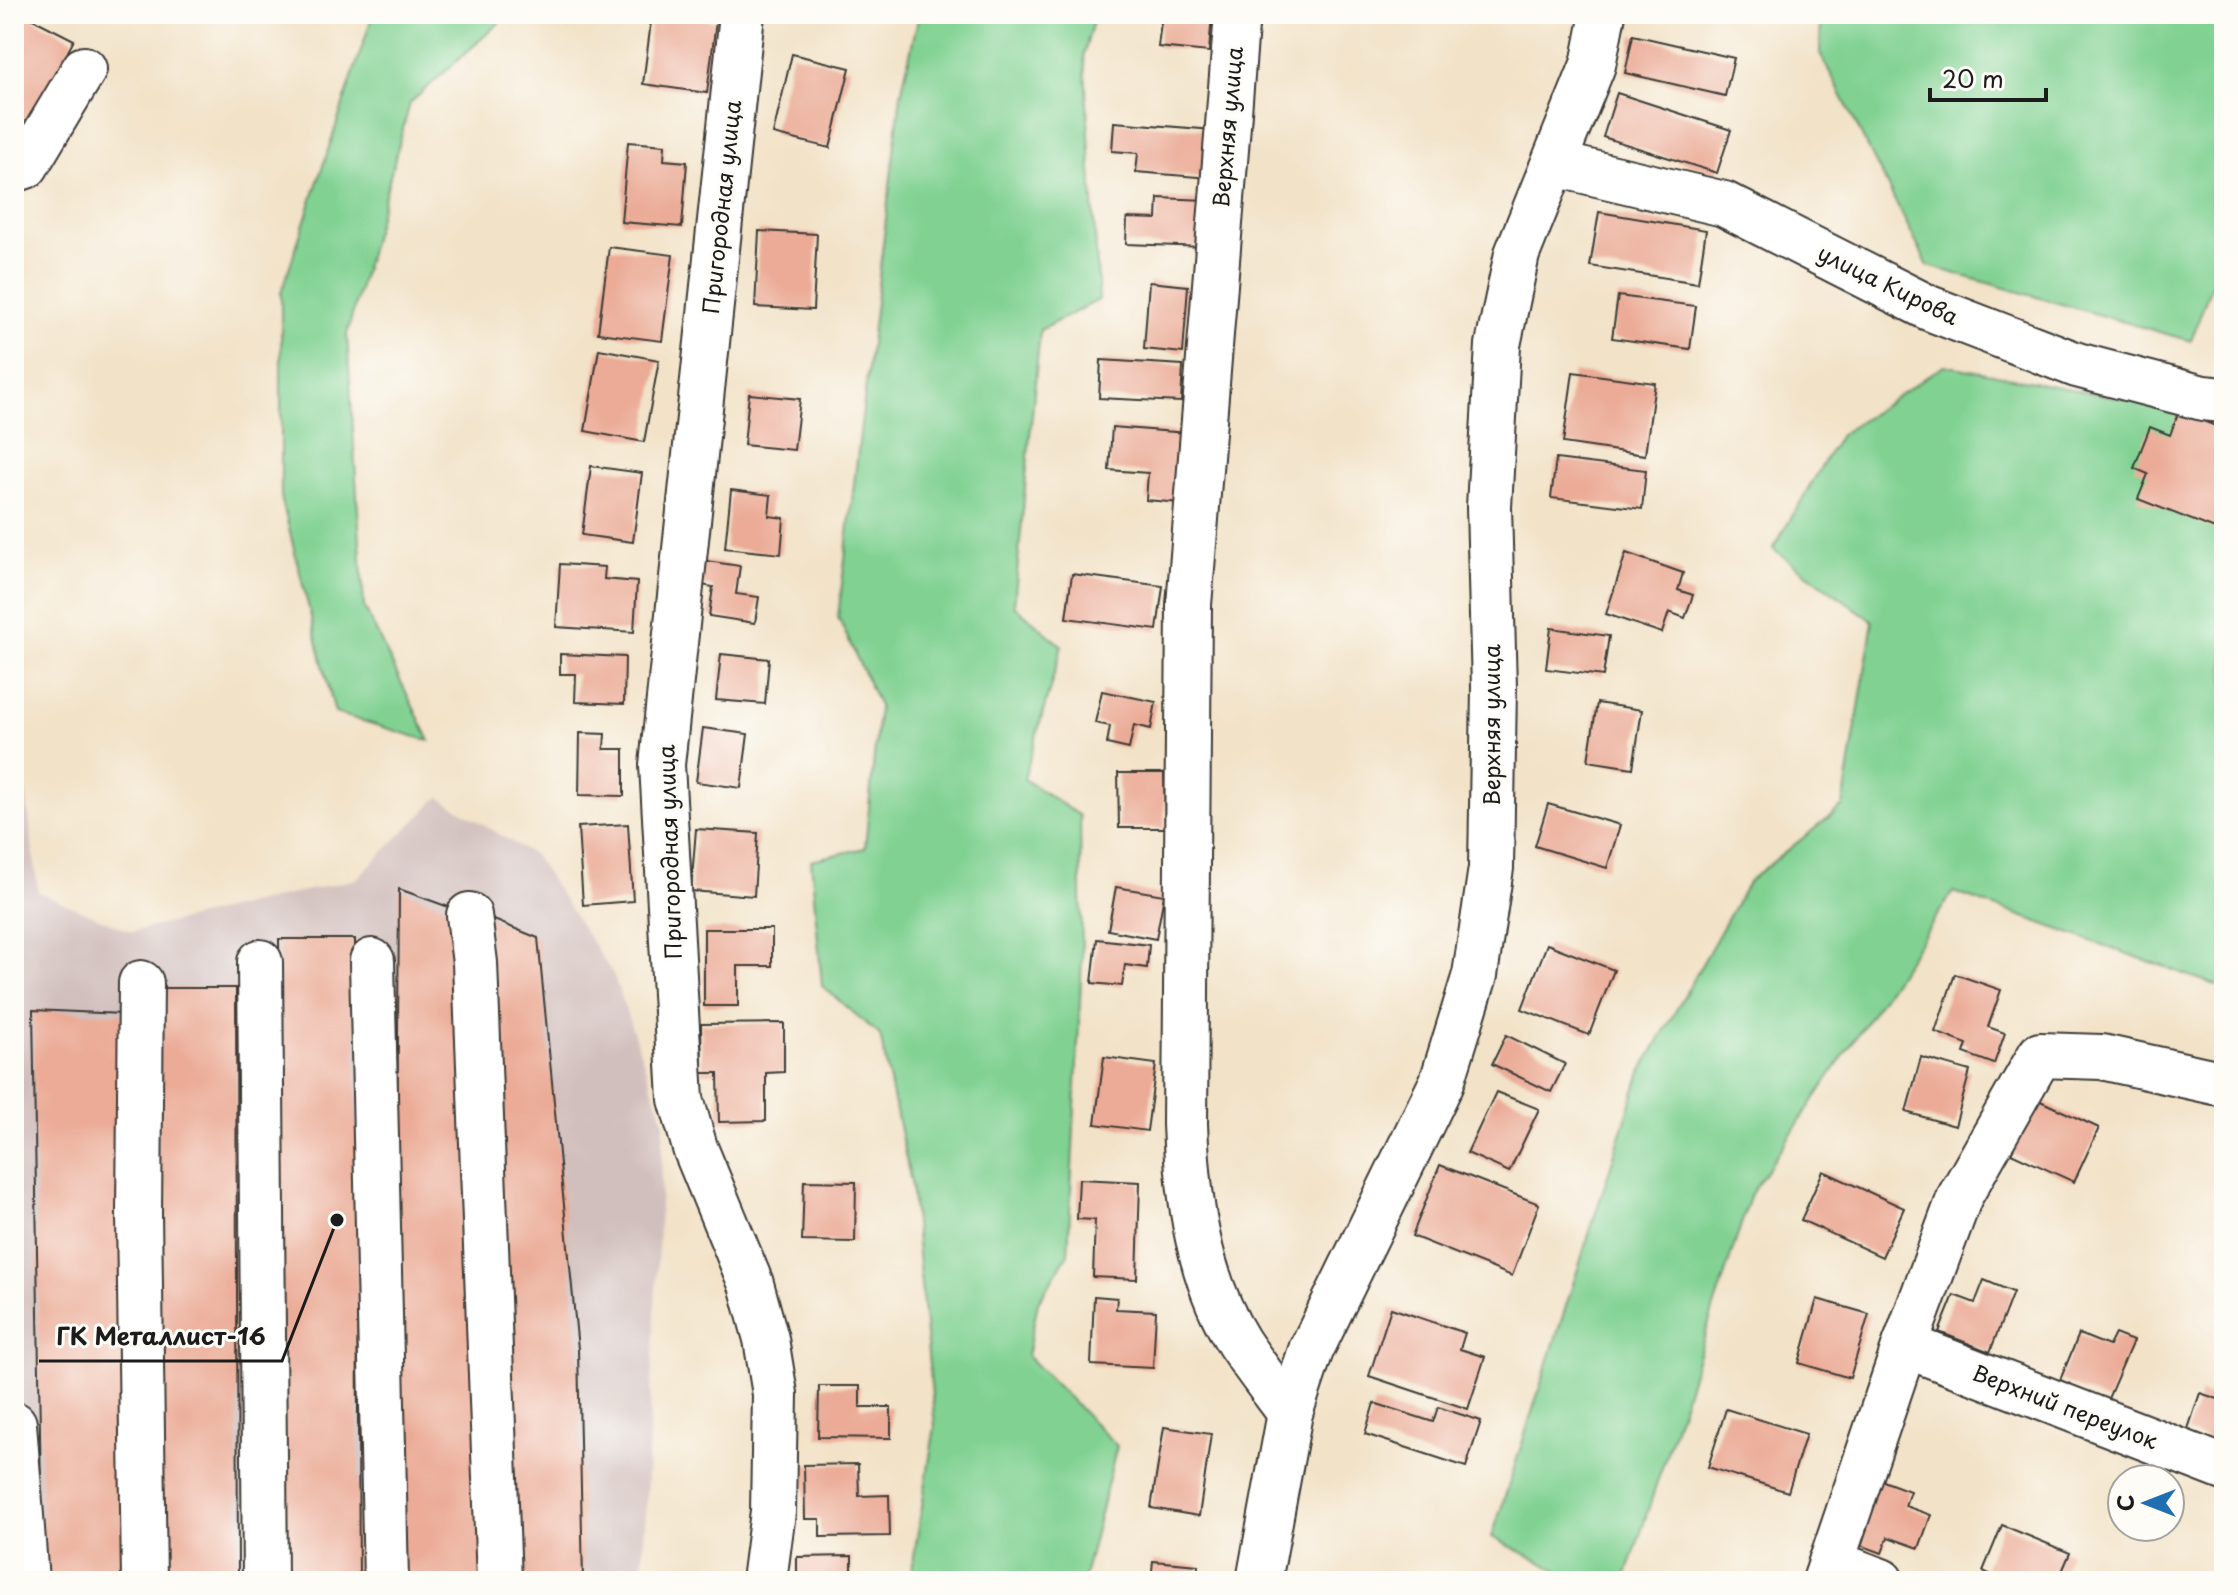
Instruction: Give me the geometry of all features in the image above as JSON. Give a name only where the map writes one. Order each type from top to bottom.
[{"type":"street","name":"Пригородная улица","points":[[742,14],[662,765],[681,1099],[695,1148],[751,1284],[766,1339],[775,1394],[773,1512],[764,1581]]},
{"type":"street","name":"Верхняя улица","points":[[1237,14],[1189,605],[1187,1182],[1198,1244],[1215,1293],[1238,1341],[1290,1413]]},
{"type":"street","name":"Верхняя улица","points":[[1259,1581],[1290,1413],[1311,1350],[1442,1082],[1475,975],[1491,868],[1494,688],[1489,507],[1498,345],[1517,254],[1593,65],[1603,14]]},
{"type":"street","points":[[14,170],[26,166],[84,69]]},
{"type":"street","name":"улица Кирова","points":[[1555,164],[1724,204],[1929,308],[2077,365],[2203,398],[2224,400]]},
{"type":"street","points":[[469,915],[475,963],[499,1581]]},
{"type":"street","points":[[372,961],[386,1581]]},
{"type":"street","points":[[260,962],[265,1581]]},
{"type":"street","points":[[141,983],[139,1213],[144,1581]]},
{"type":"street","points":[[1881,1581],[1828,1572],[1905,1345],[1960,1196],[2040,1055],[2102,1057],[2224,1084]]},
{"type":"street","name":"Верхний переулок","points":[[1905,1345],[2224,1468]]},
{"type":"street","points":[[14,1424],[26,1581]]},
{"type":"shaded area","points":[[14,690],[38,892],[132,932],[356,879],[439,797],[535,856],[613,974],[664,1121],[642,1581],[14,1581]]},
{"type":"green space","points":[[373,14],[509,14],[410,103],[347,334],[364,607],[430,741],[335,713],[281,497],[281,293]]},
{"type":"green space","points":[[919,14],[1095,14],[1084,54],[1099,300],[1040,330],[1014,605],[1062,646],[1024,779],[1080,816],[1082,958],[1068,1254],[1038,1302],[1027,1356],[1117,1446],[1083,1581],[910,1581],[935,1426],[911,1183],[880,1035],[822,986],[811,860],[865,848],[879,706],[838,617],[901,94]]},
{"type":"green space","points":[[1821,14],[2224,14],[2224,249],[2191,341],[1928,266],[1820,53]]},
{"type":"green space","points":[[1944,365],[2224,418],[2224,988],[1953,892],[1751,1194],[1625,1581],[1578,1581],[1492,1537],[1641,1072],[1749,881],[1843,806],[1873,621],[1773,549],[1840,435]]},
{"type":"building","points":[[14,14],[23,14],[74,40],[17,149],[14,148]]},
{"type":"building","points":[[652,14],[716,21],[707,93],[643,84]]},
{"type":"building","points":[[1162,14],[1212,14],[1209,52],[1158,47]]},
{"type":"building","points":[[1633,35],[1734,58],[1725,96],[1625,73]]},
{"type":"building","points":[[792,54],[850,68],[830,148],[773,134]]},
{"type":"building","points":[[1617,93],[1731,130],[1717,173],[1603,137]]},
{"type":"building","points":[[1114,122],[1214,130],[1210,178],[1136,172],[1138,153],[1112,151]]},
{"type":"building","points":[[628,142],[665,145],[664,160],[687,162],[682,227],[621,222]]},
{"type":"building","points":[[1158,198],[1207,200],[1205,247],[1126,244],[1127,218],[1157,219]]},
{"type":"building","points":[[1599,212],[1706,230],[1698,283],[1590,266]]},
{"type":"building","points":[[759,231],[817,234],[813,310],[755,307]]},
{"type":"building","points":[[609,247],[673,255],[662,341],[598,333]]},
{"type":"building","points":[[1149,282],[1188,286],[1183,353],[1144,349]]},
{"type":"building","points":[[1618,296],[1696,306],[1690,349],[1612,338]]},
{"type":"building","points":[[599,349],[659,360],[644,442],[585,431]]},
{"type":"building","points":[[1101,360],[1183,365],[1181,402],[1099,398]]},
{"type":"building","points":[[1573,372],[1655,383],[1645,455],[1563,443]]},
{"type":"building","points":[[749,394],[800,399],[794,450],[744,445]]},
{"type":"building","points":[[2179,412],[2224,429],[2224,520],[2220,531],[2138,499],[2148,474],[2134,468],[2150,427],[2170,435]]},
{"type":"building","points":[[1112,427],[1187,433],[1181,503],[1146,500],[1148,473],[1109,470]]},
{"type":"building","points":[[1556,459],[1646,470],[1642,509],[1551,498]]},
{"type":"building","points":[[591,466],[642,473],[633,542],[582,535]]},
{"type":"building","points":[[731,490],[771,495],[769,516],[784,518],[781,554],[725,548]]},
{"type":"building","points":[[1626,553],[1683,573],[1678,590],[1693,595],[1685,618],[1669,612],[1662,633],[1606,614]]},
{"type":"building","points":[[700,560],[740,566],[736,594],[759,597],[755,623],[709,616],[713,587],[696,584]]},
{"type":"building","points":[[560,564],[605,567],[604,579],[637,582],[634,632],[556,627]]},
{"type":"building","points":[[1072,574],[1163,586],[1157,630],[1066,618]]},
{"type":"building","points":[[1551,628],[1609,636],[1603,676],[1546,669]]},
{"type":"building","points":[[560,654],[625,657],[624,704],[575,702],[576,674],[560,674]]},
{"type":"building","points":[[721,654],[769,659],[765,704],[716,700]]},
{"type":"building","points":[[1102,691],[1156,702],[1151,729],[1134,725],[1129,749],[1107,744],[1110,726],[1095,723]]},
{"type":"building","points":[[1597,703],[1642,710],[1633,768],[1588,761]]},
{"type":"building","points":[[703,728],[748,734],[741,788],[696,782]]},
{"type":"building","points":[[580,733],[605,734],[604,749],[624,749],[624,796],[579,795]]},
{"type":"building","points":[[1118,773],[1164,773],[1165,828],[1119,828]]},
{"type":"building","points":[[1548,804],[1620,825],[1607,868],[1535,846]]},
{"type":"building","points":[[628,824],[633,901],[583,905],[578,827]]},
{"type":"building","points":[[696,829],[758,833],[754,896],[691,891]]},
{"type":"building","points":[[1116,887],[1164,895],[1156,939],[1108,930]]},
{"type":"building","points":[[399,889],[457,910],[483,1581],[400,1581],[395,1469]]},
{"type":"building","points":[[489,918],[538,938],[578,1349],[583,1581],[516,1581]]},
{"type":"building","points":[[704,929],[772,929],[772,966],[738,966],[738,1006],[704,1006]]},
{"type":"building","points":[[279,939],[355,939],[359,1581],[284,1581]]},
{"type":"building","points":[[1097,939],[1149,945],[1147,968],[1125,965],[1122,986],[1092,983]]},
{"type":"building","points":[[1547,944],[1614,970],[1589,1035],[1522,1009]]},
{"type":"building","points":[[1955,974],[2001,990],[1988,1027],[2005,1033],[1994,1064],[1964,1053],[1967,1044],[1935,1032]]},
{"type":"building","points":[[162,988],[236,988],[238,1581],[160,1581],[153,1337]]},
{"type":"building","points":[[33,1010],[122,1014],[129,1581],[45,1581]]},
{"type":"building","points":[[784,1023],[784,1072],[766,1073],[766,1121],[719,1122],[718,1073],[702,1073],[701,1024]]},
{"type":"building","points":[[1506,1035],[1565,1064],[1551,1092],[1492,1064]]},
{"type":"building","points":[[1104,1057],[1156,1064],[1147,1131],[1095,1124]]},
{"type":"building","points":[[1921,1057],[1970,1071],[1955,1126],[1906,1112]]},
{"type":"building","points":[[1496,1092],[1539,1109],[1509,1172],[1467,1153]]},
{"type":"building","points":[[2036,1099],[2099,1128],[2074,1182],[2011,1153]]},
{"type":"building","points":[[1440,1165],[1539,1204],[1512,1276],[1412,1236]]},
{"type":"building","points":[[1823,1171],[1904,1208],[1882,1257],[1801,1220]]},
{"type":"building","points":[[1079,1179],[1140,1182],[1137,1279],[1093,1277],[1095,1220],[1077,1219]]},
{"type":"building","points":[[804,1181],[856,1182],[855,1242],[802,1241]]},
{"type":"building","points":[[1984,1280],[2013,1292],[1990,1352],[1939,1332],[1954,1295],[1975,1303]]},
{"type":"building","points":[[1094,1296],[1117,1298],[1116,1309],[1156,1311],[1153,1368],[1091,1365]]},
{"type":"building","points":[[1817,1299],[1869,1314],[1850,1378],[1799,1363]]},
{"type":"building","points":[[1391,1308],[1465,1333],[1460,1349],[1485,1357],[1468,1409],[1369,1376]]},
{"type":"building","points":[[2079,1334],[2109,1346],[2115,1334],[2133,1341],[2107,1401],[2060,1380]]},
{"type":"building","points":[[819,1386],[860,1386],[860,1407],[891,1407],[891,1438],[818,1437]]},
{"type":"building","points":[[2200,1393],[2224,1401],[2224,1445],[2187,1432]]},
{"type":"building","points":[[1374,1403],[1433,1422],[1438,1407],[1481,1421],[1466,1467],[1365,1434]]},
{"type":"building","points":[[1726,1409],[1806,1434],[1788,1492],[1708,1467]]},
{"type":"building","points":[[1164,1427],[1211,1434],[1199,1516],[1151,1508]]},
{"type":"building","points":[[858,1464],[859,1496],[889,1495],[890,1536],[820,1537],[820,1519],[805,1519],[804,1465]]},
{"type":"building","points":[[1878,1479],[1910,1491],[1905,1506],[1931,1515],[1919,1548],[1888,1537],[1882,1553],[1855,1543]]},
{"type":"building","points":[[2002,1525],[2070,1553],[2058,1581],[2004,1581],[1983,1571]]},
{"type":"building","points":[[852,1556],[852,1581],[797,1581],[797,1557]]},
{"type":"building","points":[[1153,1561],[1198,1565],[1197,1581],[1151,1581]]},
{"type":"place","name":"ГК Металлист-16","points":[[337,1220]]}]
